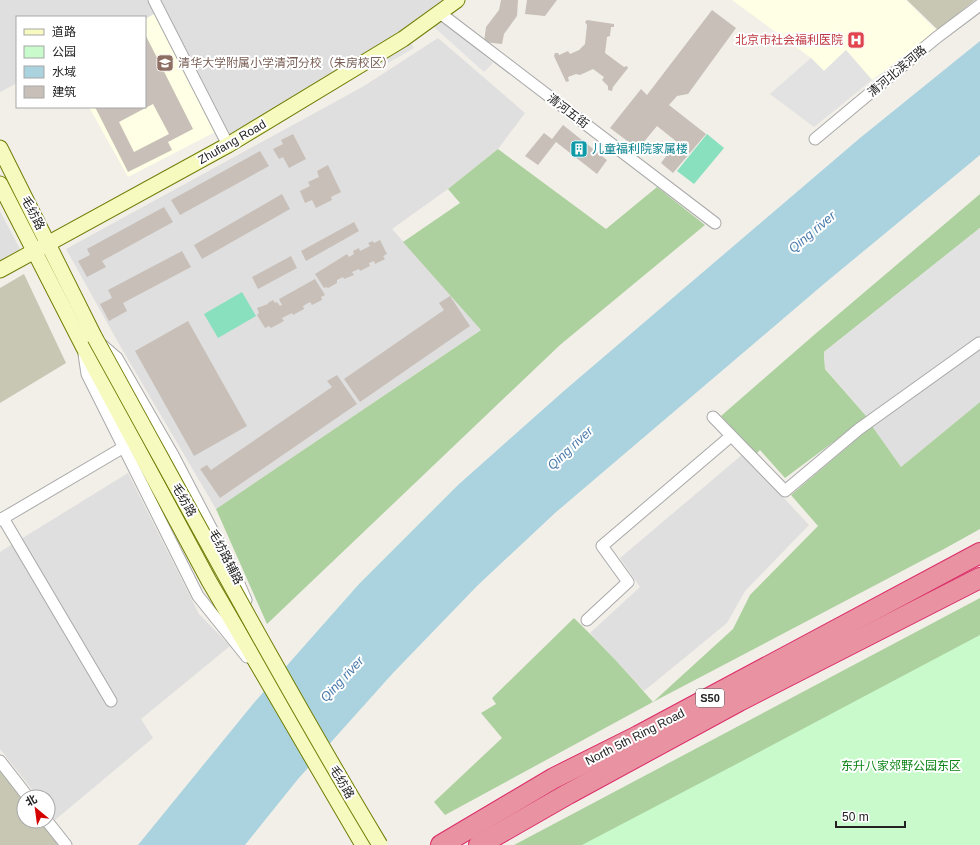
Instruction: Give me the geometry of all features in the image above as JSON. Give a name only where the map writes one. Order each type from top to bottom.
[{"type":"highway","name":"North 5th Ring Road","points":[[441,845],[554,778],[638,736],[980,553]]},
{"type":"highway","name":"North 5th Ring Road","points":[[479,845],[568,794],[739,701],[980,578]]},
{"type":"main road","name":"Zhufang Road","points":[[0,270],[228,145],[397,43],[457,0]]},
{"type":"main road","name":"毛纺路","points":[[0,148],[48,243],[89,342],[209,581],[363,845]]},
{"type":"main road","points":[[0,184],[35,250],[89,342]]},
{"type":"main road","name":"毛纺路","points":[[89,342],[344,786],[380,845]]},
{"type":"street","points":[[154,0],[228,145]]},
{"type":"street","name":"清河北滨河路","points":[[815,139],[936,38],[980,5]]},
{"type":"street","name":"清河五街","points":[[440,13],[714,223]]},
{"type":"street","points":[[89,342],[87,374],[198,596],[249,660]]},
{"type":"street","name":"毛纺路辅路","points":[[89,342],[117,358],[173,455],[234,572],[250,611],[266,659],[338,787]]},
{"type":"street","points":[[713,417],[785,491],[859,429],[979,343]]},
{"type":"street","points":[[587,620],[628,582],[602,546],[731,436]]},
{"type":"street","points":[[111,701],[2,519],[124,447]]},
{"type":"street","points":[[0,761],[22,789]]},
{"type":"street","points":[[53,829],[66,845]]},
{"type":"shaded area","points":[[0,0],[152,0],[158,12],[146,18],[146,16],[16,16],[16,84],[0,92]]},
{"type":"shaded area","points":[[161,0],[443,0],[404,29],[231,136]]},
{"type":"shaded area","name":"北京市社会福利医院","points":[[732,0],[906,0],[937,31],[872,80],[846,50],[824,71],[811,58]]},
{"type":"shaded area","points":[[907,0],[975,0],[938,30]]},
{"type":"shaded area","name":"清华大学附属小学清河分校（朱房校区）","points":[[158,12],[219,130],[128,177],[90,108],[146,108],[146,18]]},
{"type":"shaded area","points":[[439,18],[493,63],[484,72],[433,26]]},
{"type":"shaded area","points":[[438,38],[525,113],[498,149],[448,189],[392,229],[482,329],[216,509],[119,344],[66,249],[364,86]]},
{"type":"shaded area","points":[[410,41],[414,48],[383,66],[378,59]]},
{"type":"shaded area","points":[[846,50],[872,80],[814,127],[770,94],[811,58],[824,71]]},
{"type":"shaded area","points":[[0,211],[20,249],[0,261]]},
{"type":"shaded area","points":[[980,228],[980,336],[867,417],[825,368],[824,352]]},
{"type":"shaded area","points":[[24,274],[66,363],[0,403],[0,288]]},
{"type":"shaded area","points":[[980,349],[980,402],[901,467],[872,426]]},
{"type":"shaded area","points":[[743,454],[809,525],[745,591],[727,623],[644,691],[590,633],[640,587],[620,558]]},
{"type":"shaded area","points":[[128,473],[199,614],[230,646],[141,719],[153,738],[56,819],[56,789],[32,789],[0,749],[0,552]]},
{"type":"shaded area","points":[[0,761],[19,789],[16,789],[16,829],[53,829],[61,839],[57,845],[0,845]]},
{"type":"green space","points":[[707,134],[724,148],[694,184],[677,171]]},
{"type":"green space","points":[[498,149],[606,229],[657,187],[705,225],[560,345],[267,624],[216,509],[481,330],[403,242],[460,203],[448,189]]},
{"type":"green space","points":[[980,194],[980,228],[824,352],[825,369],[867,417],[785,478],[760,450],[756,454],[721,416]]},
{"type":"green space","points":[[242,292],[256,316],[218,338],[204,314]]},
{"type":"green space","points":[[980,402],[980,529],[653,702],[733,629],[750,595],[818,526],[791,495],[872,426],[901,467]]},
{"type":"green space","name":"东升八家郊野公园东区","points":[[980,598],[980,845],[514,845]]},
{"type":"green space","points":[[574,618],[615,659],[653,702],[445,815],[434,802],[502,738],[481,713],[496,704],[492,698]]},
{"type":"green space","name":"东升八家郊野公园东区","points":[[980,635],[980,845],[582,845],[748,758]]},
{"type":"water","name":"Qing river","points":[[980,41],[980,155],[825,283],[555,513],[477,586],[393,673],[298,779],[245,845],[138,845],[253,704],[359,584],[458,485],[565,390],[860,138]]},
{"type":"building","points":[[501,0],[518,0],[517,16],[504,34],[502,44],[484,42],[486,27],[499,10]]},
{"type":"building","points":[[527,0],[557,0],[545,16],[525,14]]},
{"type":"building","points":[[712,10],[736,28],[688,94],[677,96],[669,105],[706,134],[673,173],[661,163],[677,142],[657,126],[638,149],[610,128],[641,89],[647,95]]},
{"type":"building","points":[[587,20],[614,24],[614,27],[611,27],[610,36],[607,37],[605,53],[624,67],[627,66],[628,68],[613,87],[612,91],[608,90],[608,86],[602,80],[604,77],[593,69],[580,75],[576,74],[568,77],[569,81],[566,82],[554,56],[555,53],[558,53],[559,55],[568,51],[570,54],[579,50],[585,44],[587,25],[585,22]]},
{"type":"building","points":[[146,36],[193,129],[168,142],[172,150],[128,172],[96,108],[145,108],[119,122],[134,152],[169,134],[153,104],[146,108]]},
{"type":"building","name":"儿童福利院家属楼","points":[[563,125],[607,160],[597,174],[556,142],[538,165],[525,156],[544,133],[552,139]]},
{"type":"building","points":[[293,134],[306,159],[289,168],[283,157],[279,159],[273,149],[283,144],[281,140]]},
{"type":"building","points":[[260,151],[269,166],[180,215],[171,200]]},
{"type":"building","points":[[328,165],[341,192],[331,197],[332,200],[316,208],[312,200],[305,203],[300,191],[310,186],[308,182],[319,177],[317,171]]},
{"type":"building","points":[[282,194],[290,209],[202,259],[194,245]]},
{"type":"building","points":[[164,207],[173,222],[102,261],[106,267],[87,277],[78,261],[90,255],[87,249]]},
{"type":"building","points":[[354,222],[359,231],[306,261],[301,251]]},
{"type":"building","points":[[380,240],[387,254],[383,256],[385,259],[375,264],[374,261],[369,263],[370,266],[360,271],[359,269],[352,272],[354,275],[344,279],[343,277],[337,280],[337,283],[328,288],[324,288],[315,274],[347,254],[349,257],[354,254],[353,251],[359,248],[360,251],[370,246],[368,243],[373,241],[374,243]]},
{"type":"building","points":[[182,251],[191,267],[123,303],[127,311],[109,321],[100,304],[112,298],[108,290]]},
{"type":"building","points":[[291,256],[297,268],[258,289],[252,277]]},
{"type":"building","points":[[315,279],[325,295],[321,297],[322,300],[312,305],[310,302],[303,306],[304,309],[293,315],[292,313],[282,318],[284,321],[271,328],[269,326],[265,328],[257,315],[259,313],[257,308],[268,304],[273,300],[280,306],[282,305],[279,299]]},
{"type":"building","points":[[450,296],[470,326],[360,402],[344,379],[444,310],[439,303]]},
{"type":"building","points":[[188,321],[247,426],[194,456],[135,351]]},
{"type":"building","points":[[337,375],[357,404],[220,498],[200,469],[207,465],[211,470],[332,387],[327,381]]},
{"type":"place","name":"北京市社会福利医院","points":[[856,40]]},
{"type":"place","name":"清华大学附属小学清河分校（朱房校区）","points":[[165,63]]},
{"type":"place","name":"儿童福利院家属楼","points":[[579,149]]}]
